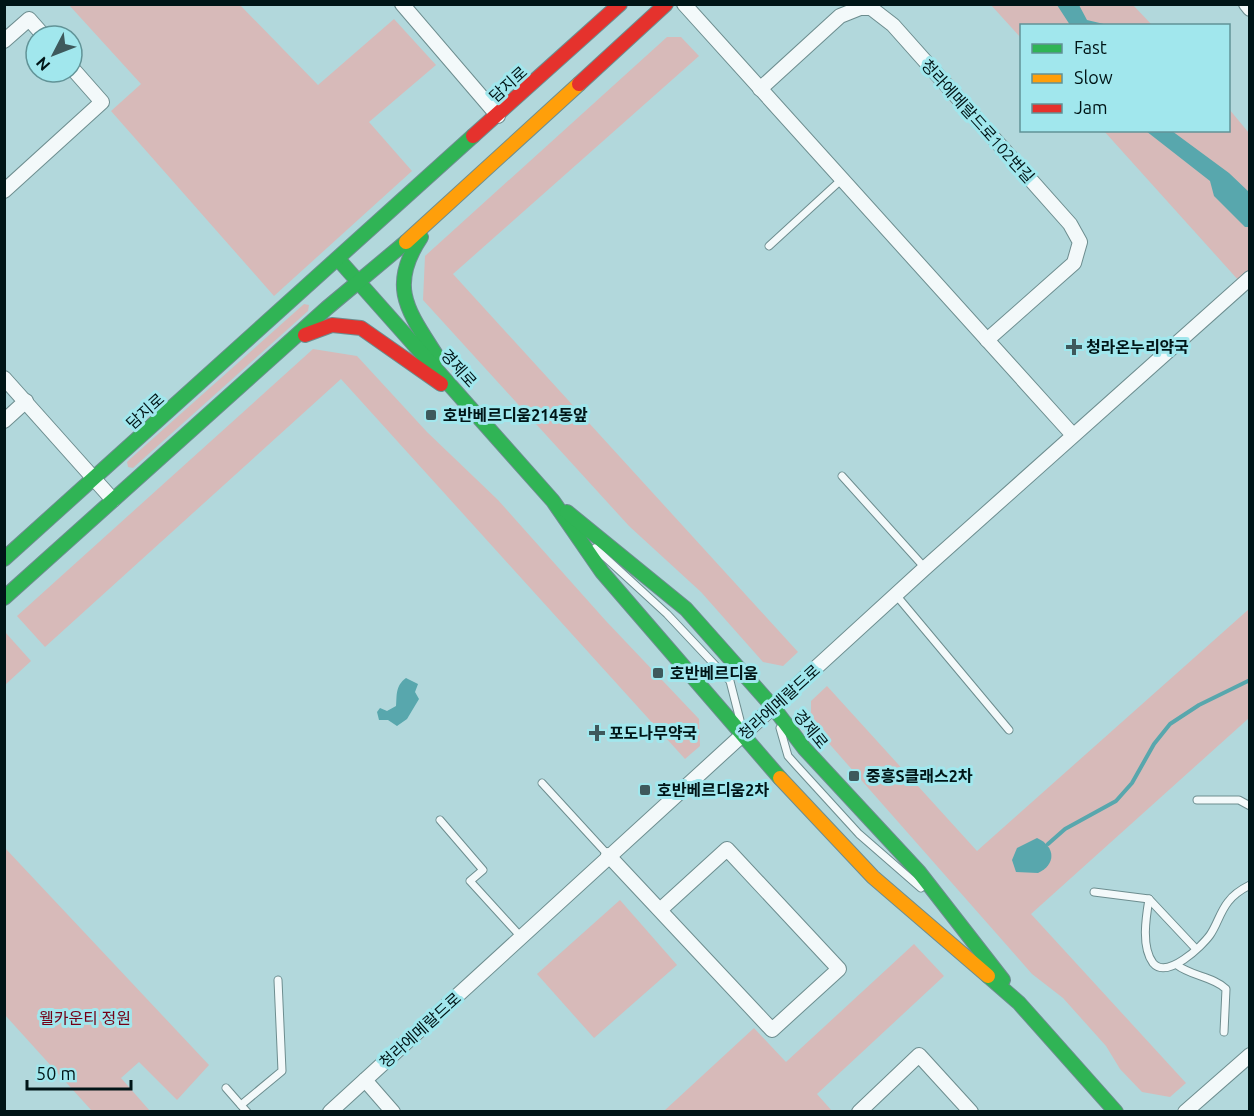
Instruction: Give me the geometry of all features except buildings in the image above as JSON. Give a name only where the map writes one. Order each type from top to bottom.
[{"type":"main road","name":"담지로","points":[[4,560],[620,4]]},
{"type":"main road","points":[[4,598],[282,349],[438,215],[666,4]]},
{"type":"main road","points":[[438,215],[408,254],[403,268],[402,290],[421,330],[464,398]]},
{"type":"main road","name":"경제로","points":[[338,260],[464,398],[553,501],[602,572],[773,771],[873,877],[1018,1003],[1116,1112]]},
{"type":"main road","points":[[282,349],[326,325],[347,323],[361,328],[464,398]]},
{"type":"main road","name":"경제로","points":[[553,501],[603,538],[687,609],[773,707],[804,748],[919,872],[991,963],[1018,1003]]},
{"type":"street","points":[[402,4],[498,116]]},
{"type":"street","points":[[684,4],[1072,435]]},
{"type":"street","points":[[1246,4],[1250,9]]},
{"type":"street","name":"청라에메랄드로102번길","points":[[760,89],[849,11],[871,9],[881,14],[900,33],[1070,224],[1080,242],[1074,263],[987,340]]},
{"type":"street","points":[[4,41],[29,19],[33,24]]},
{"type":"street","points":[[4,191],[102,102],[84,82]]},
{"type":"street","name":"청라에메랄드로","points":[[330,1112],[522,938],[608,855],[1072,435],[1250,278]]},
{"type":"street","points":[[4,378],[113,500]]},
{"type":"street","points":[[4,421],[26,401]]},
{"type":"street","points":[[608,855],[772,1030],[839,969],[727,849],[660,910]]},
{"type":"street","points":[[1185,1112],[1250,1054]]},
{"type":"street","points":[[859,1112],[919,1055],[970,1112]]},
{"type":"street","points":[[365,1080],[393,1112]]},
{"type":"lane","points":[[769,246],[841,180]]},
{"type":"lane","points":[[842,476],[925,568]]},
{"type":"lane","points":[[569,524],[667,614],[730,681],[734,687],[743,735]]},
{"type":"lane","points":[[896,595],[1009,730]]},
{"type":"lane","points":[[542,783],[608,855]]},
{"type":"lane","points":[[1197,800],[1239,800],[1250,806]]},
{"type":"lane","points":[[440,820],[483,870],[471,881],[522,938]]},
{"type":"lane","points":[[1149,899],[1146,935],[1153,962],[1158,967],[1177,965],[1210,935],[1229,901],[1250,885]]},
{"type":"lane","points":[[1094,892],[1149,899],[1196,949]]},
{"type":"lane","points":[[1177,965],[1188,973],[1221,984],[1226,989],[1224,1032]]},
{"type":"lane","points":[[241,1105],[282,1071],[278,980]]},
{"type":"lane","points":[[226,1088],[247,1112]]},
{"type":"green space","points":[[69,5],[240,5],[318,85],[394,19],[436,65],[369,122],[412,171],[274,296],[111,111],[141,84]]},
{"type":"green space","points":[[991,5],[1133,5],[1151,24],[1020,24],[1020,37]]},
{"type":"green space","points":[[667,37],[681,37],[699,56],[453,274],[798,652],[783,666],[763,662],[701,592],[629,526],[423,300],[425,256]]},
{"type":"green space","points":[[1230,110],[1249,133],[1249,292],[1105,132],[1230,132]]},
{"type":"green space","points":[[304,304],[309,305],[308,311],[133,468],[128,467],[127,462],[130,459]]},
{"type":"green space","points":[[313,349],[357,356],[427,432],[498,500],[606,621],[699,719],[700,746],[685,759],[341,379],[45,647],[17,616]]},
{"type":"green space","points":[[1249,609],[1249,718],[1031,914],[1186,1083],[1170,1097],[1142,1092],[1120,1069],[1106,1046],[1063,998],[1032,974],[811,723],[811,701],[827,686],[977,851]]},
{"type":"green space","points":[[5,632],[31,661],[4,685]]},
{"type":"green space","name":"웰카운티 정원","points":[[5,848],[209,1065],[177,1100],[139,1062],[121,1078],[150,1111],[92,1111],[5,1015]]},
{"type":"green space","points":[[620,900],[677,965],[594,1038],[537,974]]},
{"type":"green space","points":[[914,944],[944,976],[817,1094],[832,1111],[664,1111],[754,1028],[786,1062]]},
{"type":"water","points":[[1057,5],[1079,5],[1087,20],[1104,24],[1069,24]]},
{"type":"water","points":[[1147,132],[1173,132],[1229,173],[1249,192],[1249,227],[1245,227],[1214,196],[1210,181]]},
{"type":"water","points":[[406,678],[418,684],[415,692],[419,699],[407,719],[397,726],[388,720],[379,720],[377,712],[380,708],[387,711],[396,706],[398,688]]},
{"type":"water","points":[[1037,838],[1043,841],[1050,850],[1051,860],[1048,865],[1038,873],[1016,872],[1012,860],[1017,848]]},
{"type":"waterway","points":[[1048,844],[1065,829],[1116,801],[1132,783],[1154,744],[1170,724],[1199,705],[1250,680]]},
{"type":"traffic: fast","points":[[4,559],[473,136]]},
{"type":"traffic: fast","points":[[421,237],[405,271],[404,286],[411,313],[438,358]]},
{"type":"traffic: fast","points":[[4,598],[327,308],[406,242]]},
{"type":"traffic: fast","points":[[338,259],[553,501],[602,572],[780,778]]},
{"type":"traffic: fast","points":[[567,512],[686,609],[773,707],[804,748],[919,872],[1003,980]]},
{"type":"traffic: fast","points":[[988,976],[1019,1003],[1116,1112]]},
{"type":"traffic: slow","points":[[406,242],[579,84]]},
{"type":"traffic: slow","points":[[780,778],[873,877],[988,976]]},
{"type":"traffic: jam","points":[[473,136],[620,4]]},
{"type":"traffic: jam","points":[[579,84],[666,4]]},
{"type":"traffic: jam","points":[[305,335],[332,325],[361,328],[441,384]]},
{"type":"place","name":"청라온누리약국","points":[[1074,347]]},
{"type":"place","name":"호반베르디움214동앞","points":[[431,415]]},
{"type":"place","name":"호반베르디움","points":[[658,673]]},
{"type":"place","name":"포도나무약국","points":[[597,733]]},
{"type":"place","name":"중흥S클래스2차","points":[[854,776]]},
{"type":"place","name":"호반베르디움2차","points":[[645,790]]}]
